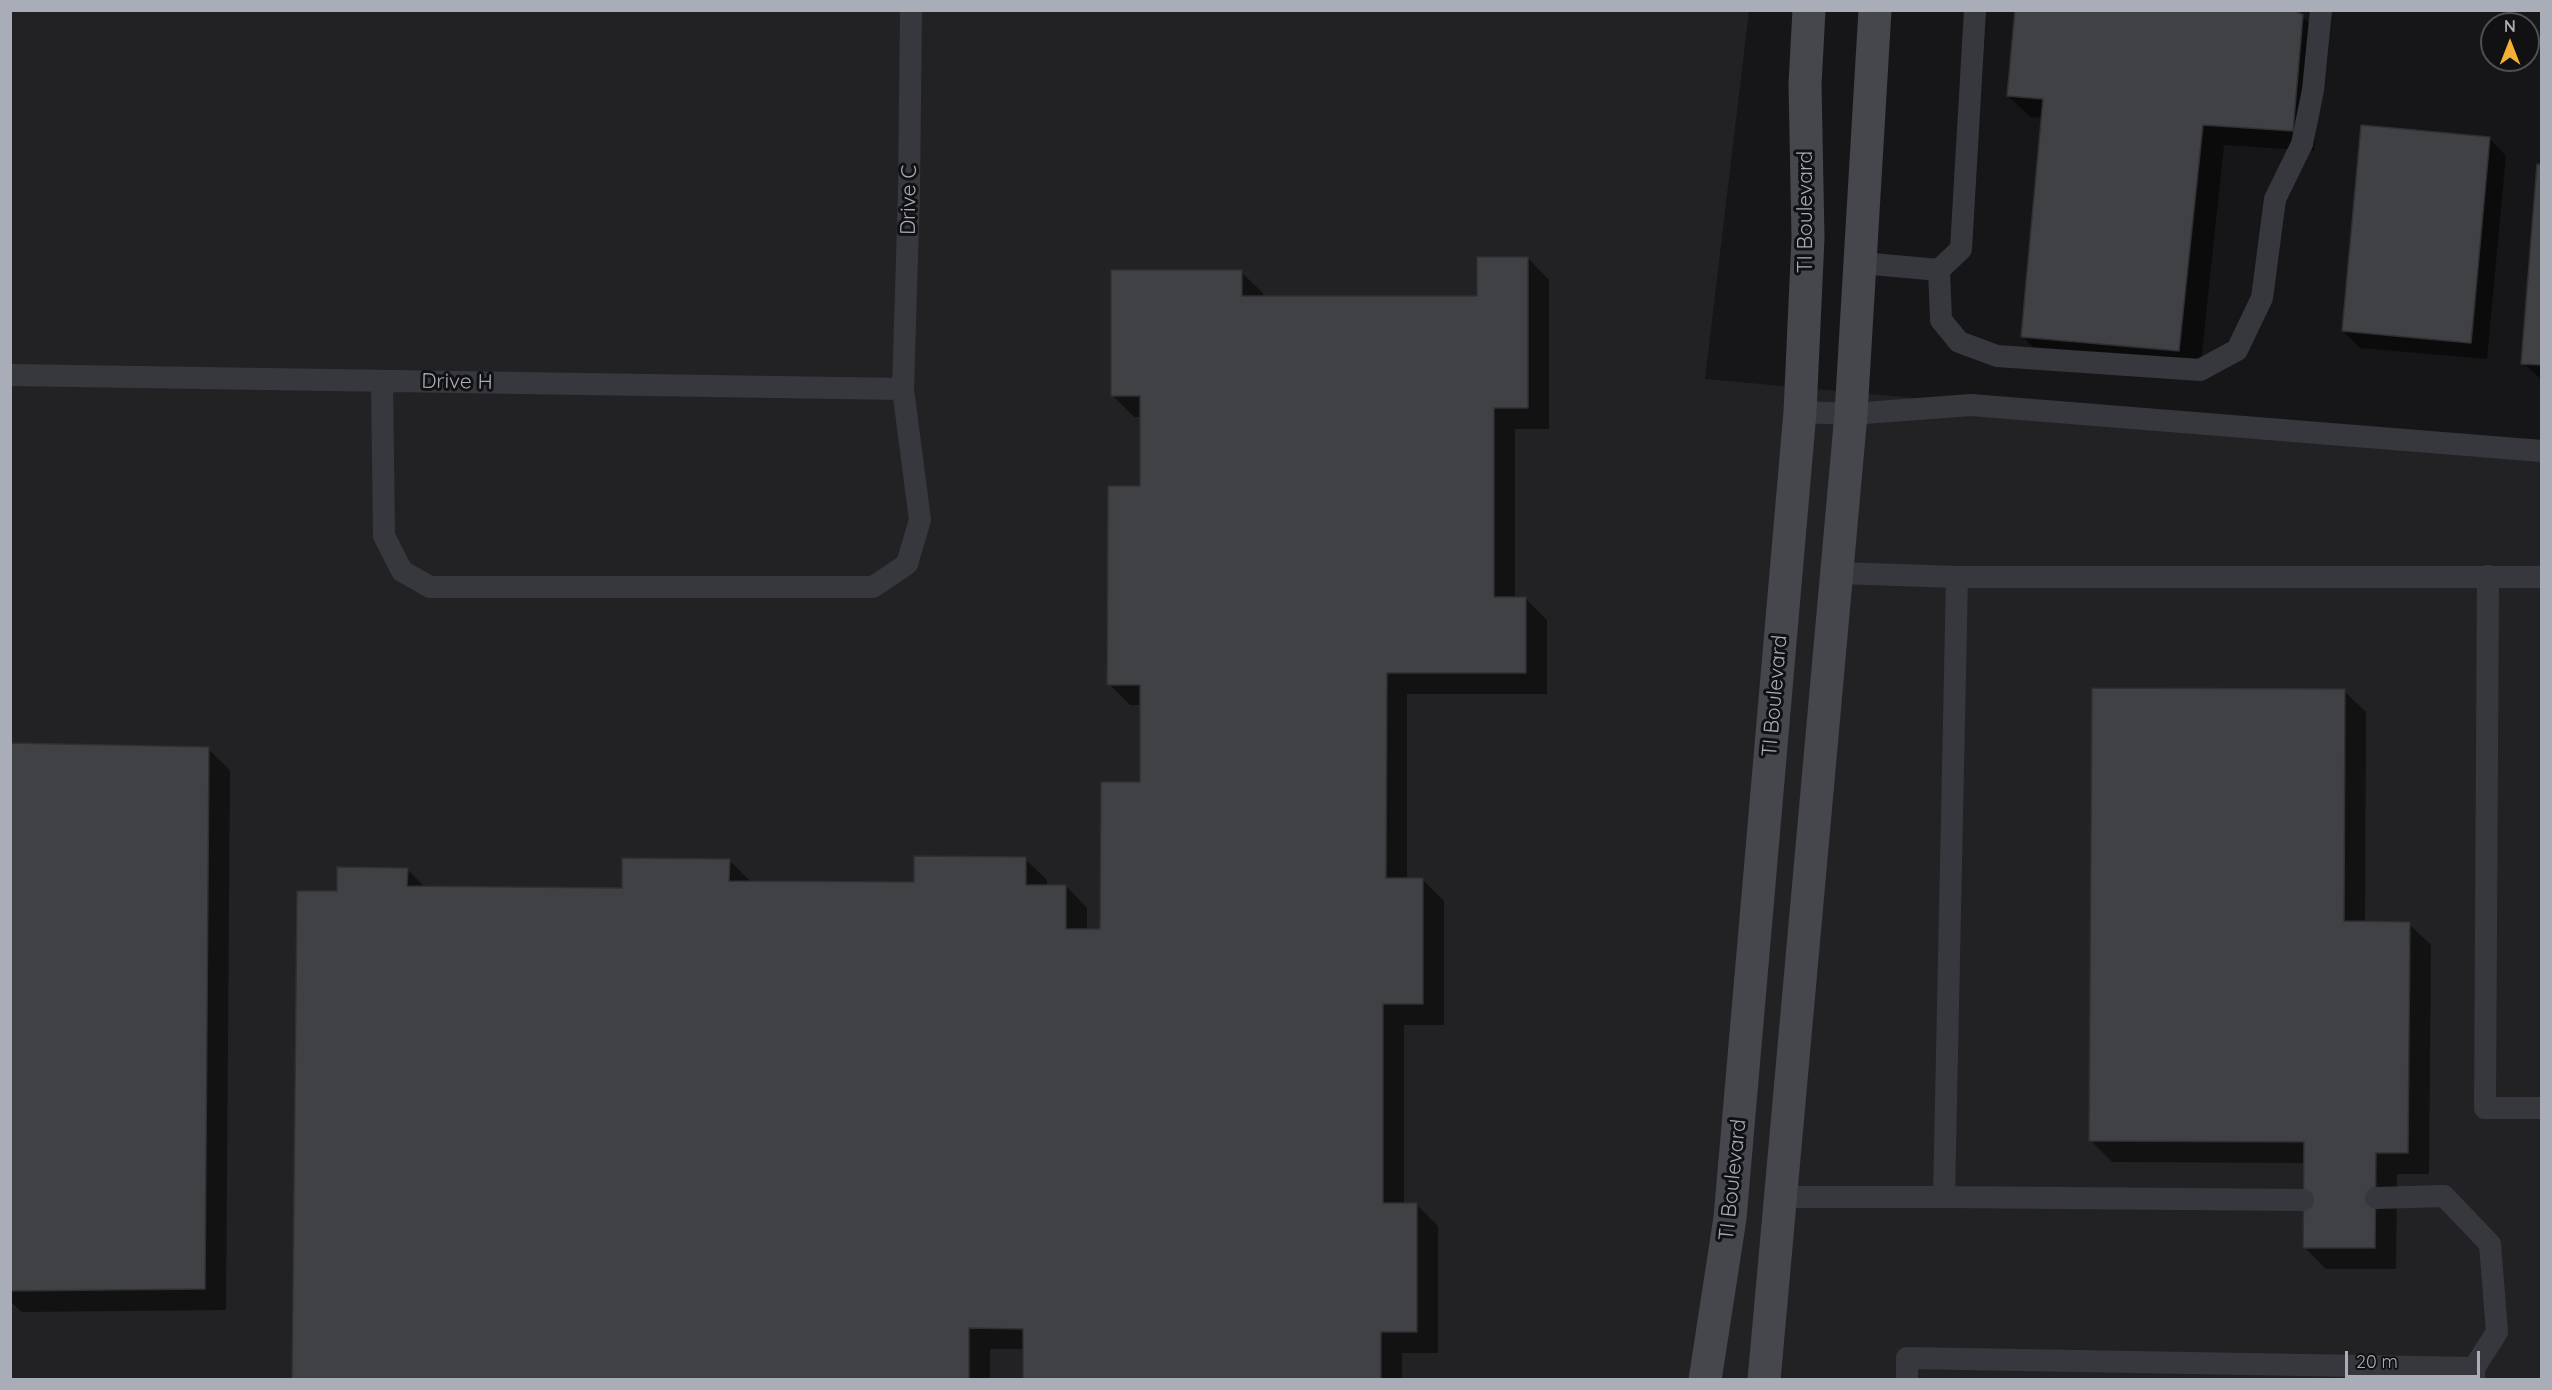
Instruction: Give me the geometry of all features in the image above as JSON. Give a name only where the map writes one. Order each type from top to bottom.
[{"type":"street","name":"TI Boulevard","points":[[1705,1380],[1730,1218],[1800,412],[1808,238],[1805,84],[1809,10]]},
{"type":"street","points":[[1764,1380],[1851,414],[1875,10]]},
{"type":"lane","name":"Drive C","points":[[382,381],[384,536],[402,571],[430,587],[873,587],[907,564],[920,520],[903,389],[909,192],[911,10]]},
{"type":"lane","points":[[1975,10],[1961,249],[1939,270],[1941,320],[1959,342],[1997,356],[2200,370],[2237,350],[2262,298],[2275,199],[2302,144],[2313,90],[2321,10]]},
{"type":"lane","points":[[1861,263],[1939,270]]},
{"type":"lane","name":"Drive H","points":[[10,375],[903,389]]},
{"type":"lane","points":[[1800,412],[1851,414],[1971,405],[2541,451]]},
{"type":"lane","points":[[1838,573],[1957,577],[2541,577]]},
{"type":"lane","points":[[2488,576],[2485,1108],[2541,1108]]},
{"type":"lane","points":[[1944,1197],[1957,577]]},
{"type":"lane","points":[[1907,1380],[1907,1358],[2474,1374],[2497,1332],[2490,1244],[2444,1196],[2376,1198]]},
{"type":"lane","points":[[1779,1197],[2303,1200]]},
{"type":"shaded area","points":[[10,11],[1749,11],[1705,379],[2541,455],[2541,1379],[11,1379]]},
{"type":"building","points":[[2015,10],[2294,10],[2303,15],[2293,131],[2203,125],[2179,351],[2021,337],[2043,99],[2007,96]]},
{"type":"building","points":[[2361,125],[2490,137],[2471,343],[2342,331]]},
{"type":"building","points":[[2537,164],[2542,165],[2542,365],[2521,364]]},
{"type":"building","points":[[1477,257],[1528,257],[1528,408],[1494,408],[1494,597],[1526,597],[1526,673],[1387,673],[1386,878],[1423,878],[1423,1004],[1383,1004],[1383,1203],[1417,1203],[1417,1332],[1381,1332],[1381,1380],[1023,1380],[1023,1329],[969,1328],[969,1380],[292,1380],[297,891],[337,891],[337,867],[408,868],[407,886],[622,888],[622,858],[730,859],[729,881],[914,882],[914,856],[1026,857],[1026,885],[1066,885],[1066,929],[1100,929],[1101,782],[1140,782],[1140,685],[1107,685],[1108,486],[1140,486],[1140,396],[1111,396],[1111,270],[1242,270],[1242,296],[1477,296]]},
{"type":"building","points":[[2092,688],[2345,689],[2344,921],[2410,922],[2408,1153],[2376,1153],[2375,1248],[2303,1248],[2304,1142],[2089,1141]]},
{"type":"building","points":[[10,743],[209,747],[205,1289],[10,1291]]}]
